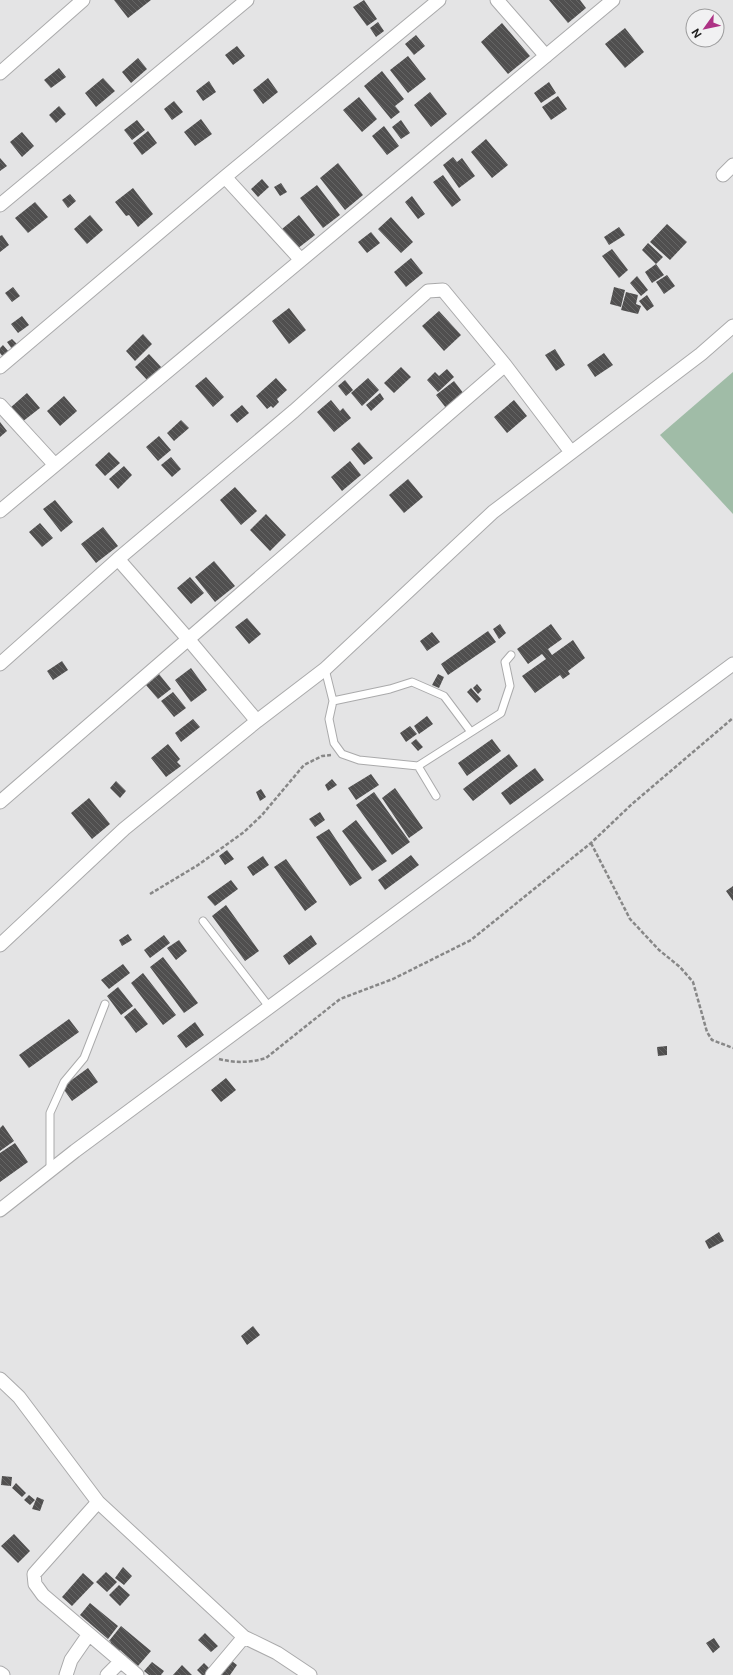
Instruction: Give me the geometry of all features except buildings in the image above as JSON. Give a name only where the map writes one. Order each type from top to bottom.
[{"type":"street","points":[[0,73],[84,0]]},
{"type":"street","points":[[0,205],[247,0]]},
{"type":"street","points":[[0,367],[225,177],[439,0]]},
{"type":"street","points":[[496,0],[546,56]]},
{"type":"street","points":[[0,511],[613,0]]},
{"type":"street","points":[[723,175],[733,165]]},
{"type":"street","points":[[225,177],[301,260]]},
{"type":"street","points":[[0,664],[118,559],[294,411],[428,291],[443,290],[505,365],[572,452]]},
{"type":"street","points":[[0,945],[124,829],[257,721],[325,669],[493,512],[701,354],[733,326]]},
{"type":"street","points":[[0,802],[505,365]]},
{"type":"street","points":[[0,405],[55,465]]},
{"type":"street","points":[[118,559],[257,721]]},
{"type":"street","points":[[0,1210],[50,1171],[733,664]]},
{"type":"street","points":[[0,1379],[19,1397],[98,1502],[244,1637],[277,1653],[310,1675]]},
{"type":"street","points":[[98,1502],[34,1574],[35,1584],[43,1595],[137,1675]]},
{"type":"street","points":[[66,1675],[71,1660],[89,1634]]},
{"type":"street","points":[[212,1675],[244,1637]]},
{"type":"street","points":[[107,1675],[121,1661]]},
{"type":"lane","points":[[325,669],[333,701],[329,719],[334,743],[342,754],[359,760],[418,766],[501,713],[510,686],[505,662],[511,654]]},
{"type":"lane","points":[[333,701],[390,689],[412,682],[444,696],[472,732]]},
{"type":"lane","points":[[418,766],[436,796]]},
{"type":"lane","points":[[203,920],[270,1008]]},
{"type":"lane","points":[[50,1171],[50,1113],[64,1082],[84,1058],[105,1004]]},
{"type":"path","points":[[206,1055],[229,1062],[254,1062],[266,1058],[340,999],[393,979],[471,940],[591,843],[632,804],[733,718]]},
{"type":"path","points":[[150,894],[198,865],[244,832],[262,815],[304,764],[322,756],[342,754]]},
{"type":"path","points":[[591,843],[630,919],[659,950],[680,967],[693,982],[708,1032],[712,1040],[733,1048]]},
{"type":"green space","points":[[733,372],[733,514],[660,435]]}]
